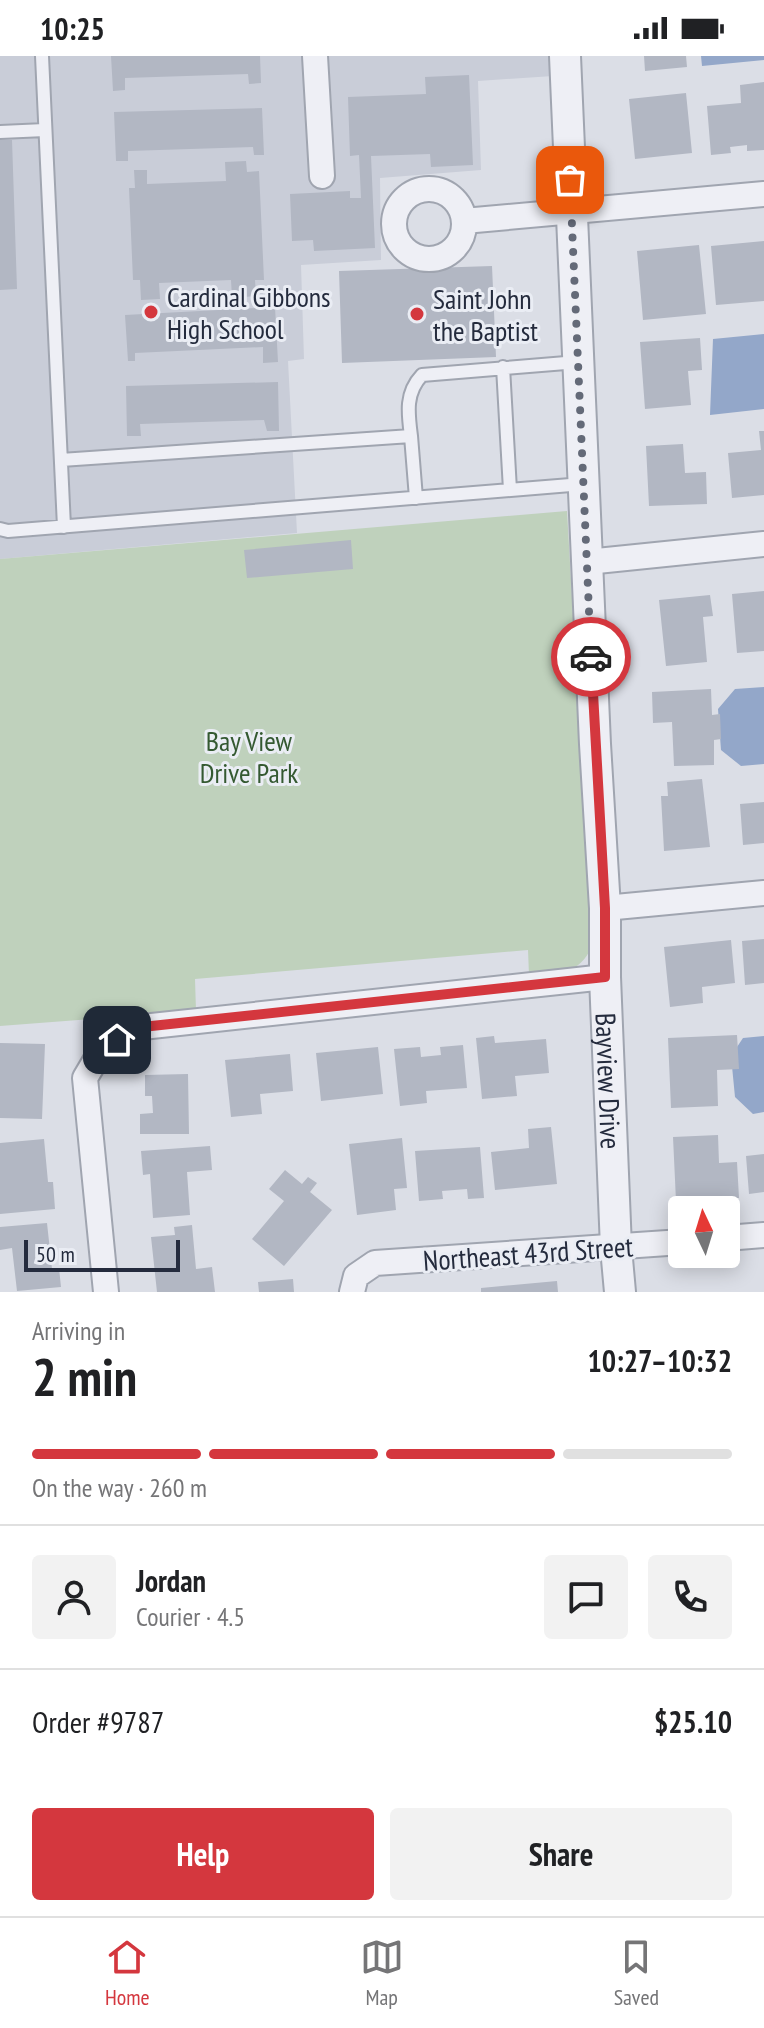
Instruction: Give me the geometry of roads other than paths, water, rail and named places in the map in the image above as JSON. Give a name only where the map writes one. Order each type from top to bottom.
[{"type":"street","points":[[315,56],[322,176]]},
{"type":"street","name":"Bayview Drive","points":[[565,56],[620,1292]]},
{"type":"street","points":[[464,221],[764,194]]},
{"type":"street","points":[[587,562],[764,544]]},
{"type":"street","points":[[605,908],[764,893]]},
{"type":"street","points":[[106,1292],[85,1078],[101,1051],[133,1028],[605,977]]},
{"type":"street","points":[[740,1237],[764,1235]]},
{"type":"street","name":"Northeast 43rd Street","points":[[352,1292],[356,1276],[375,1263],[668,1243]]},
{"type":"lane","points":[[42,56],[64,527]]},
{"type":"lane","points":[[0,132],[45,130]]},
{"type":"lane","points":[[416,498],[407,405],[411,390],[422,375],[578,362]]},
{"type":"lane","points":[[503,367],[510,490]]},
{"type":"lane","points":[[61,460],[411,436]]},
{"type":"lane","points":[[0,529],[64,527],[583,484]]},
{"type":"water","points":[[701,56],[764,56],[764,60],[702,66]]},
{"type":"water","points":[[764,334],[764,409],[710,415],[713,339]]},
{"type":"water","points":[[764,687],[764,764],[741,766],[721,750],[718,709],[735,689]]},
{"type":"water","points":[[764,1036],[764,1112],[753,1114],[735,1097],[731,1056],[743,1038]]},
{"type":"place","name":"Cardinal Gibbons High School","points":[[151,312]]},
{"type":"place","name":"Saint John the Baptist","points":[[417,314]]},
{"type":"park label","name":"Bay View Drive Park","points":[[249,756]]}]
